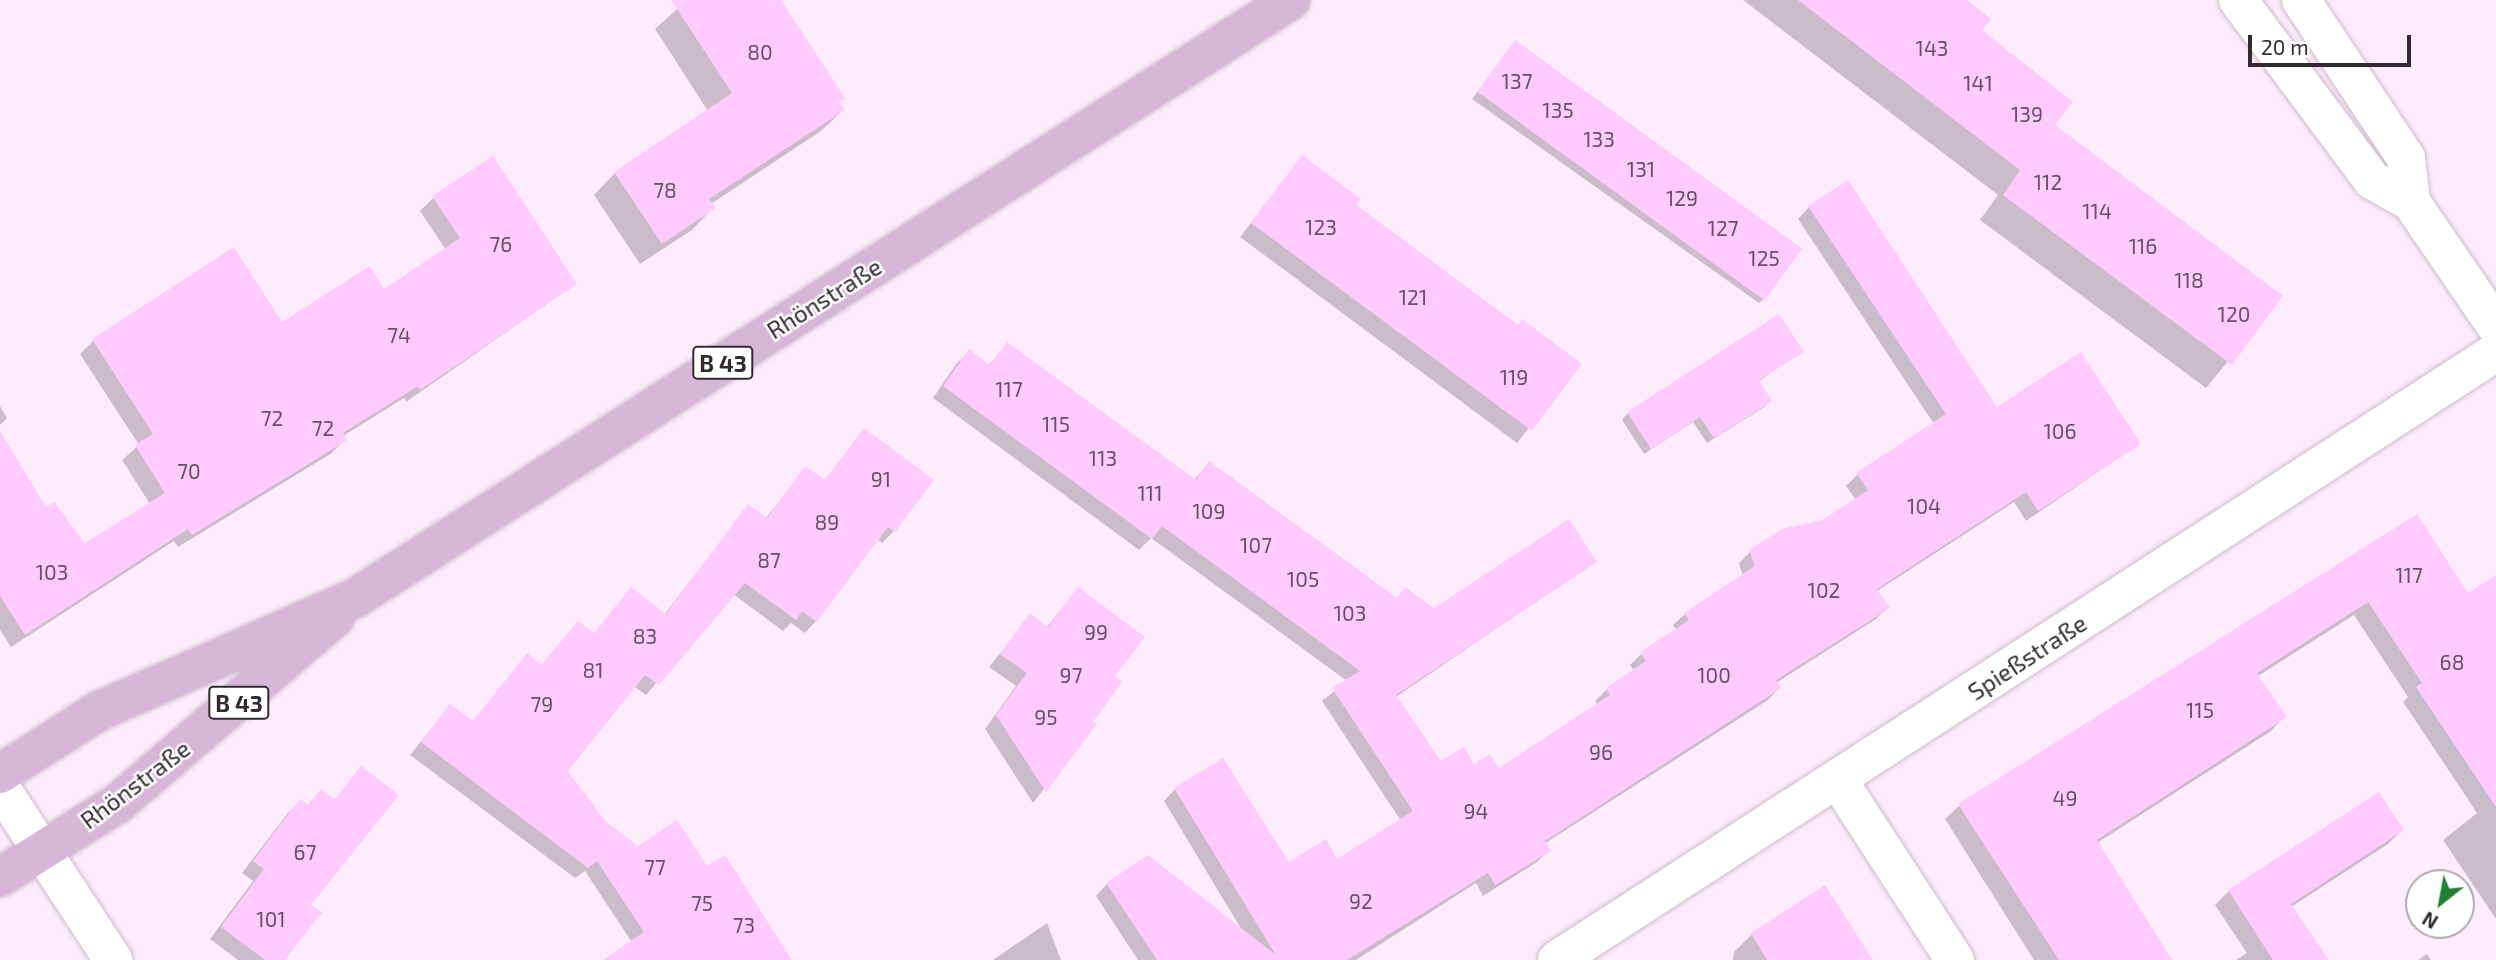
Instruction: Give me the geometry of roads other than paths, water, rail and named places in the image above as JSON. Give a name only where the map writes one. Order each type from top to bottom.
[{"type":"main road","name":"Rhönstraße","points":[[0,774],[99,711],[357,597],[1291,0]]},
{"type":"main road","name":"Rhönstraße","points":[[0,877],[117,804],[282,667],[357,597]]},
{"type":"street","points":[[2238,0],[2372,180],[2411,202],[2496,326]]},
{"type":"street","points":[[2301,0],[2406,158],[2411,202]]},
{"type":"street","name":"Spießstraße","points":[[1558,960],[2496,352]]},
{"type":"street","points":[[1838,780],[1955,960]]},
{"type":"street","points":[[0,787],[113,960]]}]
